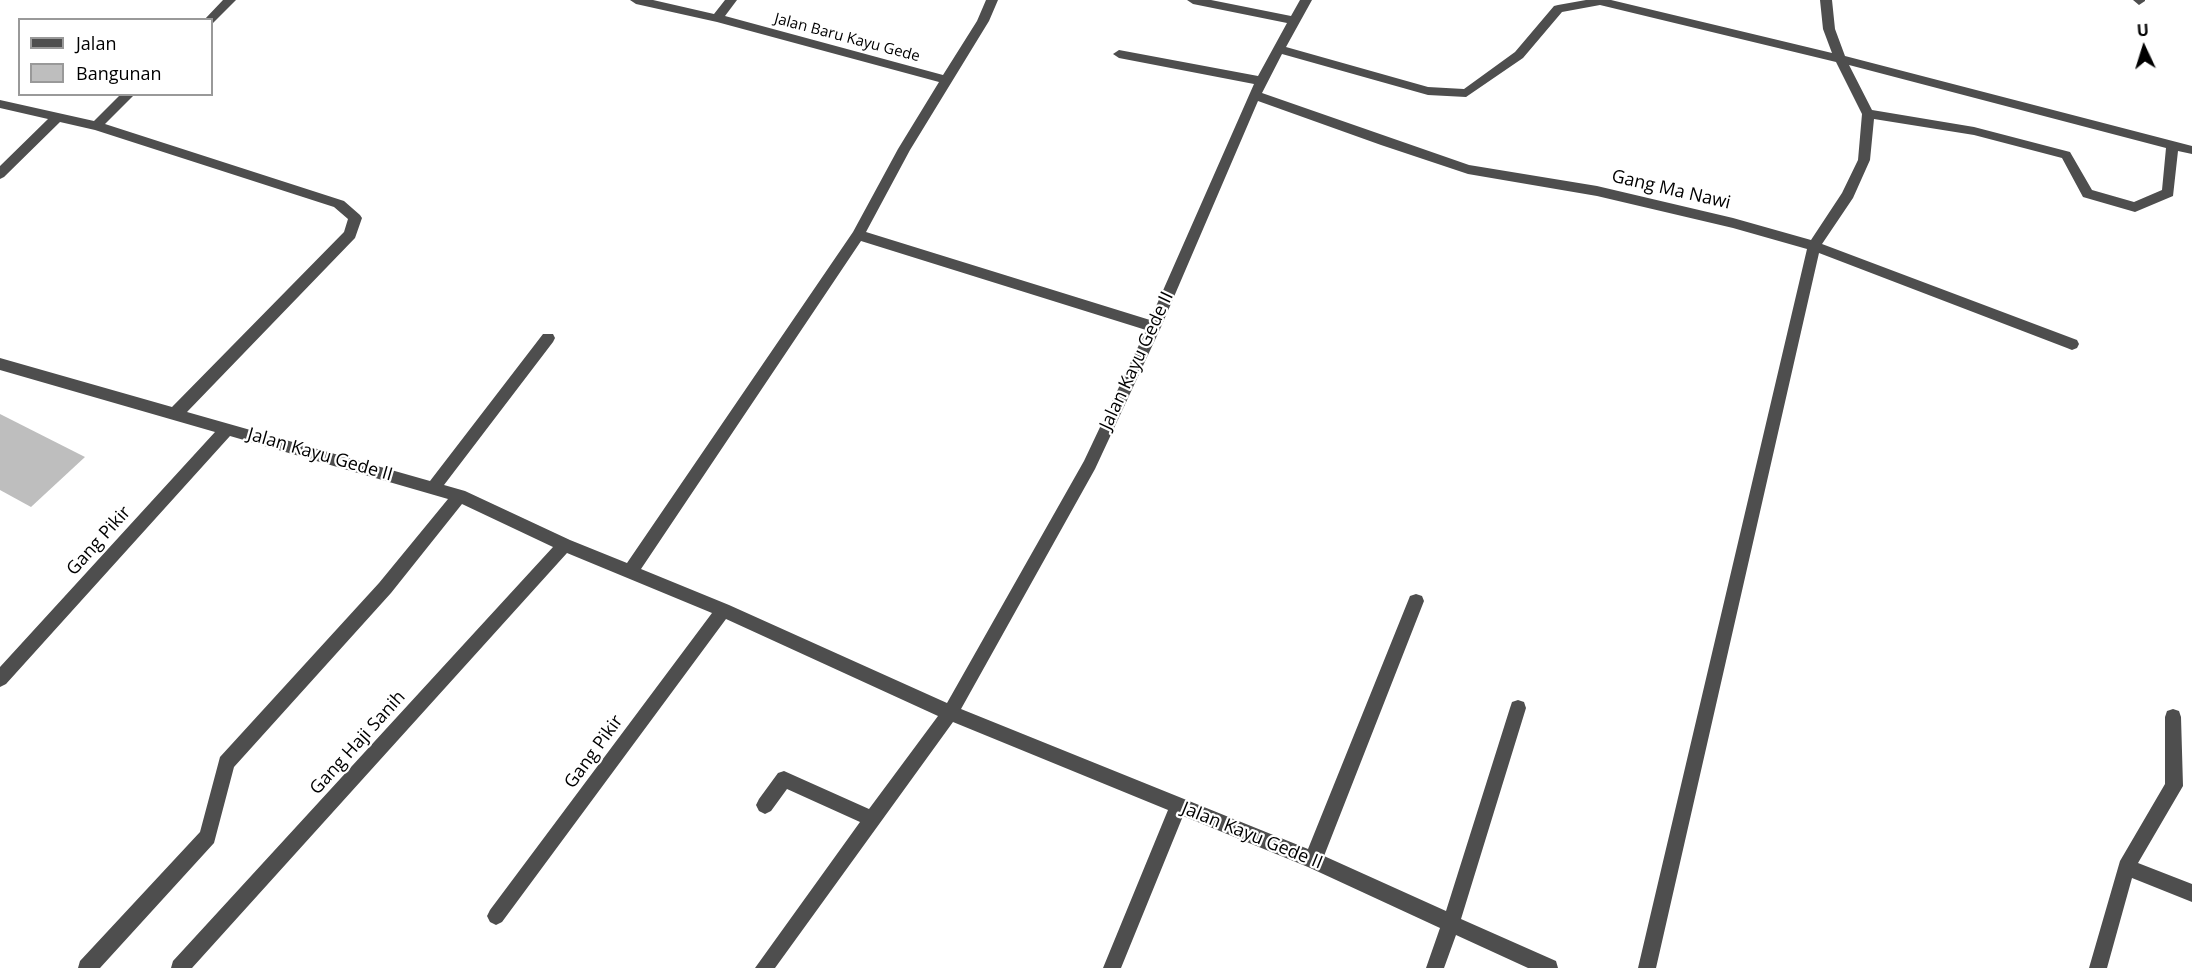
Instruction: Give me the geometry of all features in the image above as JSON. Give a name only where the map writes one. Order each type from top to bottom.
[{"type":"street","points":[[211,18],[230,0]]},
{"type":"street","name":"Jalan Baru Kayu Gede","points":[[636,0],[717,18],[945,80]]},
{"type":"street","points":[[717,18],[731,0]]},
{"type":"street","points":[[631,571],[858,234],[904,149],[983,21],[992,0]]},
{"type":"street","points":[[1193,0],[1295,21]]},
{"type":"street","name":"Jalan Kayu Gede II","points":[[764,968],[950,713],[1090,465],[1154,327],[1261,81],[1306,0]]},
{"type":"street","points":[[1647,968],[1814,246],[1848,195],[1864,160],[1868,114],[1840,59],[1829,29],[1826,0]]},
{"type":"street","points":[[1280,49],[1428,91],[1466,93],[1519,55],[1558,9],[1600,1],[1840,59],[2192,150]]},
{"type":"street","points":[[1119,54],[1261,81]]},
{"type":"street","points":[[96,126],[127,96]]},
{"type":"street","name":"Gang Ma Nawi","points":[[1255,96],[1385,142],[1468,168],[1608,194],[1733,223],[1814,246],[2072,344]]},
{"type":"street","points":[[0,105],[59,116],[96,126],[339,204],[355,218],[350,234],[174,416]]},
{"type":"street","points":[[1868,114],[1974,131],[2066,155],[2088,194],[2135,207],[2168,193],[2172,145]]},
{"type":"street","points":[[0,174],[59,116]]},
{"type":"street","points":[[858,234],[1154,327]]},
{"type":"street","points":[[434,487],[548,338]]},
{"type":"street","name":"Jalan Kayu Gede II","points":[[0,364],[174,416],[460,496],[565,545],[723,610],[950,713],[1312,860],[1549,968]]},
{"type":"street","name":"Gang Pikir","points":[[0,680],[227,429]]},
{"type":"street","points":[[87,968],[208,837],[226,763],[385,588],[460,496]]},
{"type":"street","name":"Gang Haji Sanih","points":[[180,968],[565,545]]},
{"type":"street","points":[[1312,860],[1416,601]]},
{"type":"street","name":"Gang Pikir","points":[[496,916],[723,610]]},
{"type":"street","points":[[1435,968],[1518,708]]},
{"type":"street","points":[[2098,968],[2126,867],[2174,786],[2173,717]]},
{"type":"street","points":[[765,805],[784,779],[872,819]]},
{"type":"street","points":[[1112,968],[1178,806]]},
{"type":"street","points":[[2126,867],[2192,893]]},
{"type":"building","points":[[0,414],[85,457],[31,507],[0,490]]}]
